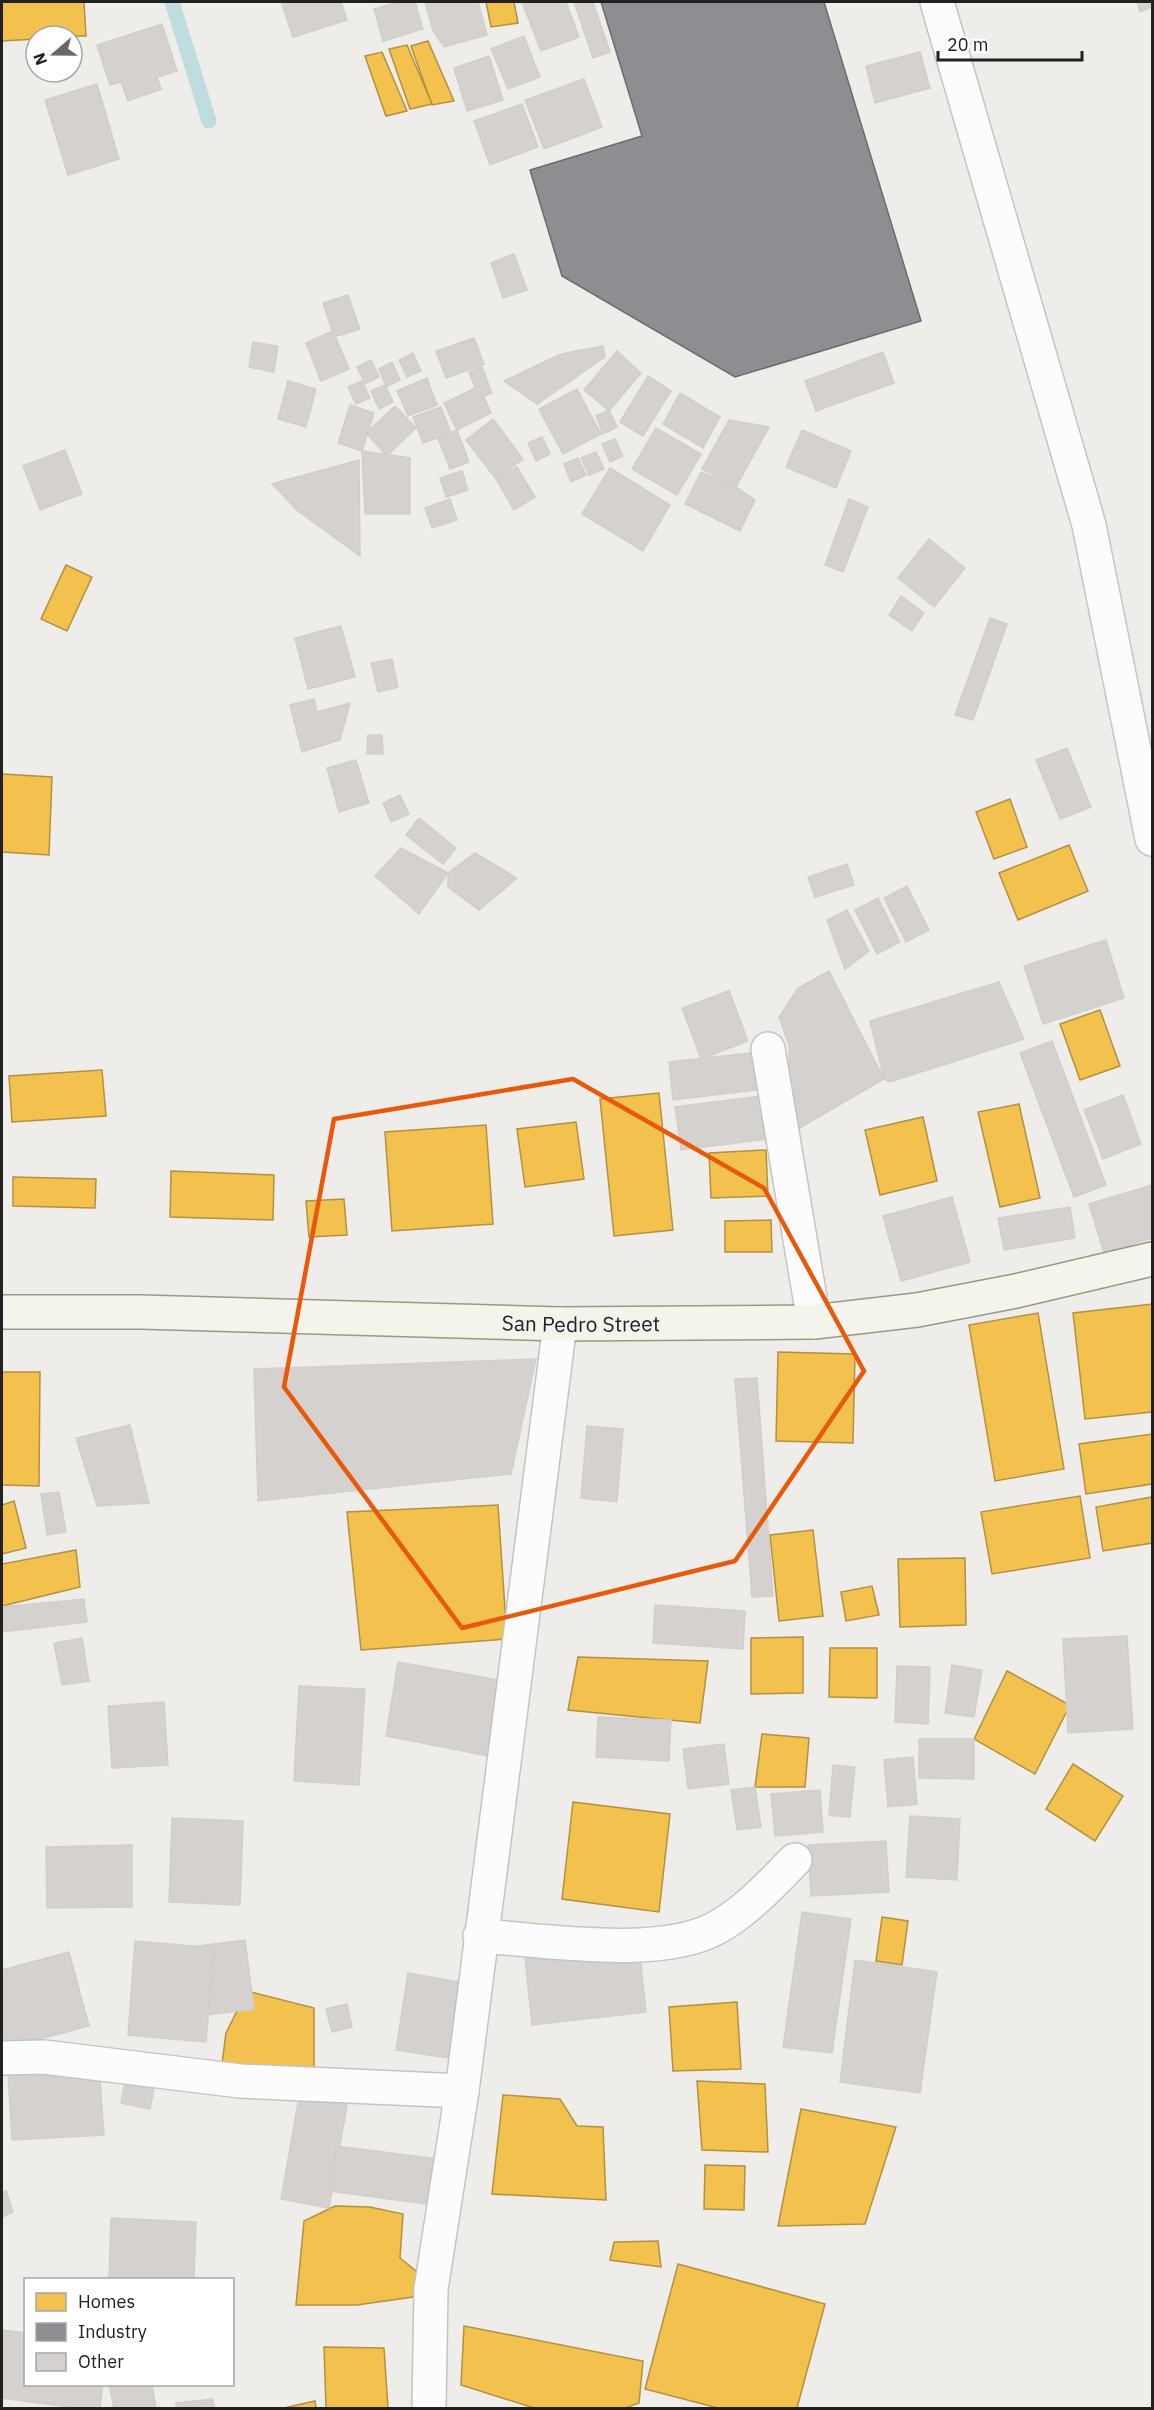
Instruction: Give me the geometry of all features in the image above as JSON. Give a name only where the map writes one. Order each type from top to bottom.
[{"type":"street","points":[[937,2],[1089,525],[1152,839]]},
{"type":"street","points":[[768,1049],[814,1322]]},
{"type":"street","name":"San Pedro Street","points":[[2,1312],[141,1312],[560,1324],[814,1322],[917,1310],[994,1296],[1152,1259]]},
{"type":"street","points":[[429,2409],[431,2289],[462,2091],[560,1324]]},
{"type":"street","points":[[480,1936],[639,1946],[686,1938],[714,1930],[746,1909],[795,1860]]},
{"type":"street","points":[[2,2058],[44,2057],[240,2081],[462,2091]]},
{"type":"highlighted area","points":[[573,1079],[764,1188],[864,1371],[735,1561],[462,1628],[284,1387],[334,1119]]},
{"type":"building: Homes","points":[[2,2],[84,2],[86,36],[84,36],[84,24],[24,24],[24,40],[2,41]]},
{"type":"building: Homes","points":[[486,2],[514,2],[518,23],[491,27]]},
{"type":"building: Homes","points":[[428,41],[454,101],[432,105],[411,46]]},
{"type":"building: Homes","points":[[407,45],[432,104],[410,109],[389,49]]},
{"type":"building: Homes","points":[[382,52],[407,111],[386,116],[365,56]]},
{"type":"building: Homes","points":[[66,565],[92,577],[67,631],[41,619]]},
{"type":"building: Homes","points":[[2,774],[52,777],[49,855],[2,852]]},
{"type":"building: Homes","points":[[1010,799],[1027,847],[994,859],[976,812]]},
{"type":"building: Homes","points":[[1069,845],[1088,891],[1018,920],[999,873]]},
{"type":"building: Homes","points":[[1100,1010],[1120,1066],[1080,1080],[1060,1024]]},
{"type":"building: Homes","points":[[102,1070],[106,1116],[12,1122],[9,1076]]},
{"type":"building: Homes","points":[[659,1093],[673,1230],[614,1236],[600,1099]]},
{"type":"building: Homes","points":[[1019,1104],[1040,1198],[1000,1207],[978,1112]]},
{"type":"building: Homes","points":[[923,1117],[937,1181],[880,1195],[865,1130]]},
{"type":"building: Homes","points":[[576,1122],[584,1179],[525,1187],[517,1129]]},
{"type":"building: Homes","points":[[486,1125],[493,1224],[392,1231],[385,1132]]},
{"type":"building: Homes","points":[[766,1150],[768,1196],[711,1198],[709,1153]]},
{"type":"building: Homes","points":[[171,1171],[274,1175],[273,1220],[170,1217]]},
{"type":"building: Homes","points":[[13,1177],[96,1179],[95,1208],[13,1206]]},
{"type":"building: Homes","points":[[344,1199],[347,1235],[309,1237],[306,1201]]},
{"type":"building: Homes","points":[[771,1220],[772,1252],[725,1252],[725,1221]]},
{"type":"building: Homes","points":[[1152,1304],[1152,1412],[1085,1419],[1073,1313]]},
{"type":"building: Homes","points":[[1038,1313],[1064,1469],[995,1481],[969,1325]]},
{"type":"building: Homes","points":[[778,1352],[855,1354],[853,1443],[776,1441]]},
{"type":"building: Homes","points":[[2,1372],[40,1372],[39,1486],[2,1485]]},
{"type":"building: Homes","points":[[1152,1434],[1152,1484],[1086,1494],[1079,1444]]},
{"type":"building: Homes","points":[[1080,1496],[1090,1558],[992,1574],[981,1512]]},
{"type":"building: Homes","points":[[1152,1497],[1152,1543],[1103,1551],[1096,1507]]},
{"type":"building: Homes","points":[[14,1501],[26,1548],[2,1554],[2,1505]]},
{"type":"building: Homes","points":[[498,1505],[507,1639],[361,1650],[347,1512]]},
{"type":"building: Homes","points":[[813,1530],[823,1616],[779,1621],[770,1535]]},
{"type":"building: Homes","points":[[76,1550],[80,1587],[2,1606],[2,1564]]},
{"type":"building: Homes","points":[[965,1558],[966,1625],[900,1627],[898,1559]]},
{"type":"building: Homes","points":[[872,1586],[879,1615],[846,1621],[841,1592]]},
{"type":"building: Homes","points":[[803,1637],[803,1693],[751,1694],[751,1638]]},
{"type":"building: Homes","points":[[830,1648],[877,1648],[877,1698],[829,1697]]},
{"type":"building: Homes","points":[[578,1657],[708,1661],[700,1723],[568,1710]]},
{"type":"building: Homes","points":[[1007,1671],[1070,1705],[1035,1774],[974,1739]]},
{"type":"building: Homes","points":[[762,1734],[809,1738],[805,1787],[755,1787]]},
{"type":"building: Homes","points":[[1073,1764],[1123,1796],[1095,1841],[1046,1809]]},
{"type":"building: Homes","points":[[573,1802],[670,1814],[659,1912],[562,1899]]},
{"type":"building: Homes","points":[[882,1917],[908,1921],[902,1965],[876,1961]]},
{"type":"building: Homes","points":[[247,1991],[314,2008],[314,2075],[221,2071],[226,2033]]},
{"type":"building: Homes","points":[[737,2002],[741,2069],[673,2071],[669,2007]]},
{"type":"building: Homes","points":[[697,2081],[765,2084],[768,2152],[702,2150]]},
{"type":"building: Homes","points":[[503,2095],[560,2099],[577,2126],[603,2127],[606,2200],[492,2194]]},
{"type":"building: Homes","points":[[801,2109],[896,2127],[865,2224],[778,2226]]},
{"type":"building: Homes","points":[[705,2165],[745,2166],[744,2210],[704,2209]]},
{"type":"building: Homes","points":[[335,2206],[370,2207],[403,2214],[400,2258],[421,2275],[413,2297],[357,2305],[296,2305],[304,2221]]},
{"type":"building: Homes","points":[[658,2241],[661,2267],[610,2260],[614,2242]]},
{"type":"building: Homes","points":[[678,2264],[825,2304],[797,2408],[718,2408],[645,2389]]},
{"type":"building: Homes","points":[[464,2326],[643,2361],[639,2403],[625,2408],[534,2408],[461,2385]]},
{"type":"building: Homes","points":[[324,2347],[384,2348],[388,2408],[326,2408]]},
{"type":"building: Homes","points":[[315,2401],[316,2408],[284,2408]]},
{"type":"building: Industry","points":[[601,2],[824,2],[921,321],[735,377],[562,276],[530,170],[642,136]]},
{"type":"building: Other","points":[[281,2],[341,2],[347,20],[293,37]]},
{"type":"building: Other","points":[[399,2],[415,2],[423,29],[383,41],[374,9]]},
{"type":"building: Other","points":[[425,2],[478,2],[487,35],[444,47],[433,31]]},
{"type":"building: Other","points":[[522,2],[566,2],[579,37],[541,51]]},
{"type":"building: Other","points":[[574,2],[593,2],[610,52],[593,58]]},
{"type":"building: Other","points":[[1137,2],[1152,2],[1152,7],[1140,12]]},
{"type":"building: Other","points":[[162,24],[177,71],[157,77],[161,89],[128,101],[121,82],[110,85],[97,45]]},
{"type":"building: Other","points":[[524,36],[540,77],[508,89],[491,49]]},
{"type":"building: Other","points":[[920,52],[930,88],[875,103],[866,66]]},
{"type":"building: Other","points":[[489,56],[503,100],[467,111],[454,68]]},
{"type":"building: Other","points":[[584,79],[602,127],[544,149],[525,100]]},
{"type":"building: Other","points":[[97,84],[119,159],[68,175],[45,100]]},
{"type":"building: Other","points":[[522,104],[538,147],[490,165],[474,121]]},
{"type":"building: Other","points":[[514,254],[527,290],[503,298],[491,263]]},
{"type":"building: Other","points":[[348,295],[360,329],[334,337],[323,303]]},
{"type":"building: Other","points":[[333,331],[349,369],[321,381],[306,343]]},
{"type":"building: Other","points":[[474,338],[484,364],[446,378],[436,351]]},
{"type":"building: Other","points":[[253,342],[278,346],[274,372],[249,367]]},
{"type":"building: Other","points":[[603,346],[605,357],[537,404],[504,381],[561,354]]},
{"type":"building: Other","points":[[617,351],[641,373],[609,411],[584,390]]},
{"type":"building: Other","points":[[883,352],[894,383],[816,411],[805,381]]},
{"type":"building: Other","points":[[413,353],[421,371],[407,377],[399,360]]},
{"type":"building: Other","points":[[371,360],[379,377],[365,384],[357,367]]},
{"type":"building: Other","points":[[392,362],[400,380],[386,387],[379,369]]},
{"type":"building: Other","points":[[482,367],[492,393],[479,398],[469,372]]},
{"type":"building: Other","points":[[648,376],[671,391],[643,436],[620,422]]},
{"type":"building: Other","points":[[427,378],[437,405],[408,416],[397,391]]},
{"type":"building: Other","points":[[288,381],[316,389],[306,427],[278,419]]},
{"type":"building: Other","points":[[362,381],[370,398],[356,404],[348,387]]},
{"type":"building: Other","points":[[385,385],[393,402],[379,409],[371,391]]},
{"type":"building: Other","points":[[479,386],[491,413],[457,430],[444,403]]},
{"type":"building: Other","points":[[577,389],[601,434],[563,454],[539,409]]},
{"type":"building: Other","points":[[680,393],[720,417],[703,448],[663,424]]},
{"type":"building: Other","points":[[350,405],[374,413],[362,451],[338,443]]},
{"type":"building: Other","points":[[395,406],[416,428],[387,456],[366,433]]},
{"type":"building: Other","points":[[441,407],[451,433],[423,443],[413,417]]},
{"type":"building: Other","points":[[609,410],[617,427],[603,434],[596,416]]},
{"type":"building: Other","points":[[493,419],[523,459],[496,479],[466,440]]},
{"type":"building: Other","points":[[729,420],[769,427],[736,487],[702,469]]},
{"type":"building: Other","points":[[656,428],[701,454],[677,495],[632,469]]},
{"type":"building: Other","points":[[457,430],[469,462],[450,469],[438,438]]},
{"type":"building: Other","points":[[802,430],[851,451],[836,488],[786,467]]},
{"type":"building: Other","points":[[542,437],[550,454],[536,461],[528,443]]},
{"type":"building: Other","points":[[615,439],[623,456],[610,462],[602,444]]},
{"type":"building: Other","points":[[65,450],[82,494],[40,510],[23,466]]},
{"type":"building: Other","points":[[362,451],[410,458],[410,514],[365,514]]},
{"type":"building: Other","points":[[596,452],[604,469],[589,475],[581,458]]},
{"type":"building: Other","points":[[578,458],[586,475],[571,482],[564,464]]},
{"type":"building: Other","points":[[359,460],[360,556],[298,511],[272,484]]},
{"type":"building: Other","points":[[517,467],[535,497],[514,510],[496,479]]},
{"type":"building: Other","points":[[610,468],[670,505],[643,551],[582,514]]},
{"type":"building: Other","points":[[462,471],[468,490],[446,497],[440,478]]},
{"type":"building: Other","points":[[701,472],[736,487],[755,500],[740,531],[685,504]]},
{"type":"building: Other","points":[[450,499],[457,520],[432,528],[425,508]]},
{"type":"building: Other","points":[[849,499],[868,507],[843,572],[825,565]]},
{"type":"building: Other","points":[[929,539],[965,568],[934,607],[898,578]]},
{"type":"building: Other","points":[[901,596],[924,613],[912,631],[889,615]]},
{"type":"building: Other","points":[[990,618],[1007,624],[973,720],[955,715]]},
{"type":"building: Other","points":[[341,626],[355,677],[308,689],[295,638]]},
{"type":"building: Other","points":[[392,659],[398,687],[378,692],[371,663]]},
{"type":"building: Other","points":[[314,699],[317,712],[350,703],[340,740],[302,752],[290,705]]},
{"type":"building: Other","points":[[368,735],[382,735],[383,754],[367,754]]},
{"type":"building: Other","points":[[1067,748],[1091,807],[1060,819],[1036,760]]},
{"type":"building: Other","points":[[356,760],[369,803],[339,812],[327,768]]},
{"type":"building: Other","points":[[400,795],[409,814],[391,822],[383,803]]},
{"type":"building: Other","points":[[419,818],[456,848],[443,864],[406,835]]},
{"type":"building: Other","points":[[401,848],[448,873],[419,914],[375,876]]},
{"type":"building: Other","points":[[475,853],[517,878],[479,910],[448,887],[448,873]]},
{"type":"building: Other","points":[[847,864],[854,885],[815,897],[808,877]]},
{"type":"building: Other","points":[[907,886],[929,930],[906,942],[884,898]]},
{"type":"building: Other","points":[[878,898],[900,942],[877,954],[855,910]]},
{"type":"building: Other","points":[[847,910],[869,951],[845,969],[827,920]]},
{"type":"building: Other","points":[[1106,940],[1124,998],[1043,1024],[1024,966]]},
{"type":"building: Other","points":[[829,971],[884,1079],[791,1133],[789,1045],[779,1017],[798,988]]},
{"type":"building: Other","points":[[999,982],[1024,1039],[890,1082],[884,1079],[870,1021]]},
{"type":"building: Other","points":[[729,991],[748,1041],[701,1059],[682,1008]]},
{"type":"building: Other","points":[[1052,1041],[1106,1185],[1074,1197],[1020,1053]]},
{"type":"building: Other","points":[[760,1052],[764,1089],[673,1100],[669,1062]]},
{"type":"building: Other","points":[[1123,1095],[1141,1144],[1103,1159],[1084,1110]]},
{"type":"building: Other","points":[[761,1096],[767,1139],[681,1150],[675,1107]]},
{"type":"building: Other","points":[[1152,1185],[1152,1238],[1104,1253],[1089,1204]]},
{"type":"building: Other","points":[[952,1197],[970,1262],[901,1281],[883,1216]]},
{"type":"building: Other","points":[[1070,1207],[1075,1238],[1004,1250],[998,1218]]},
{"type":"building: Other","points":[[536,1359],[511,1474],[258,1501],[254,1369]]},
{"type":"building: Other","points":[[757,1378],[773,1596],[752,1597],[735,1379]]},
{"type":"building: Other","points":[[130,1425],[149,1503],[97,1506],[76,1438]]},
{"type":"building: Other","points":[[587,1426],[623,1429],[617,1502],[581,1498]]},
{"type":"building: Other","points":[[59,1492],[66,1532],[47,1535],[41,1494]]},
{"type":"building: Other","points":[[84,1599],[87,1622],[2,1632],[2,1607]]},
{"type":"building: Other","points":[[655,1605],[745,1611],[743,1649],[653,1643]]},
{"type":"building: Other","points":[[1127,1636],[1133,1729],[1068,1733],[1063,1639]]},
{"type":"building: Other","points":[[82,1638],[89,1681],[62,1685],[54,1643]]},
{"type":"building: Other","points":[[398,1662],[505,1681],[494,1757],[386,1736]]},
{"type":"building: Other","points":[[952,1665],[982,1670],[974,1717],[945,1713]]},
{"type":"building: Other","points":[[897,1666],[930,1667],[928,1724],[895,1722]]},
{"type":"building: Other","points":[[299,1686],[365,1689],[359,1785],[294,1781]]},
{"type":"building: Other","points":[[164,1702],[168,1765],[112,1768],[108,1706]]},
{"type":"building: Other","points":[[598,1717],[671,1720],[669,1761],[596,1757]]},
{"type":"building: Other","points":[[919,1739],[974,1739],[974,1779],[919,1778]]},
{"type":"building: Other","points":[[724,1744],[729,1784],[688,1789],[683,1749]]},
{"type":"building: Other","points":[[913,1757],[917,1804],[888,1807],[884,1760]]},
{"type":"building: Other","points":[[833,1765],[855,1767],[850,1817],[829,1815]]},
{"type":"building: Other","points":[[755,1787],[761,1827],[737,1830],[731,1790]]},
{"type":"building: Other","points":[[820,1790],[823,1832],[775,1836],[771,1794]]},
{"type":"building: Other","points":[[910,1816],[960,1819],[957,1880],[906,1877]]},
{"type":"building: Other","points":[[172,1818],[243,1821],[240,1905],[169,1902]]},
{"type":"building: Other","points":[[886,1841],[889,1892],[811,1896],[808,1845]]},
{"type":"building: Other","points":[[132,1845],[132,1907],[47,1908],[46,1847]]},
{"type":"building: Other","points":[[802,1912],[851,1919],[832,2053],[783,2047]]},
{"type":"building: Other","points":[[245,1940],[254,2009],[200,2016],[191,1947]]},
{"type":"building: Other","points":[[135,1941],[214,1948],[206,2042],[128,2035]]},
{"type":"building: Other","points":[[639,1946],[646,2012],[532,2025],[525,1958]]},
{"type":"building: Other","points":[[69,1952],[89,2026],[2,2049],[2,1970]]},
{"type":"building: Other","points":[[855,1960],[937,1972],[920,2093],[840,2082]]},
{"type":"building: Other","points":[[408,1973],[460,1982],[448,2058],[396,2050]]},
{"type":"building: Other","points":[[347,2004],[352,2027],[332,2032],[326,2009]]},
{"type":"building: Other","points":[[99,2067],[104,2135],[12,2140],[8,2073]]},
{"type":"building: Other","points":[[126,2075],[155,2082],[150,2109],[121,2103]]},
{"type":"building: Other","points":[[299,2097],[347,2105],[329,2208],[281,2199]]},
{"type":"building: Other","points":[[336,2146],[438,2159],[433,2205],[330,2191]]},
{"type":"building: Other","points":[[6,2191],[13,2212],[2,2217],[2,2193]]},
{"type":"building: Other","points":[[111,2218],[196,2222],[194,2278],[109,2278]]},
{"type":"building: Other","points":[[2,2330],[24,2333],[24,2386],[103,2386],[100,2408],[76,2408],[2,2398]]},
{"type":"building: Other","points":[[109,2386],[152,2386],[156,2408],[114,2408]]},
{"type":"building: Other","points":[[213,2399],[214,2408],[176,2408],[176,2403]]},
{"type":"waterway","points":[[172,2],[209,121]]}]
